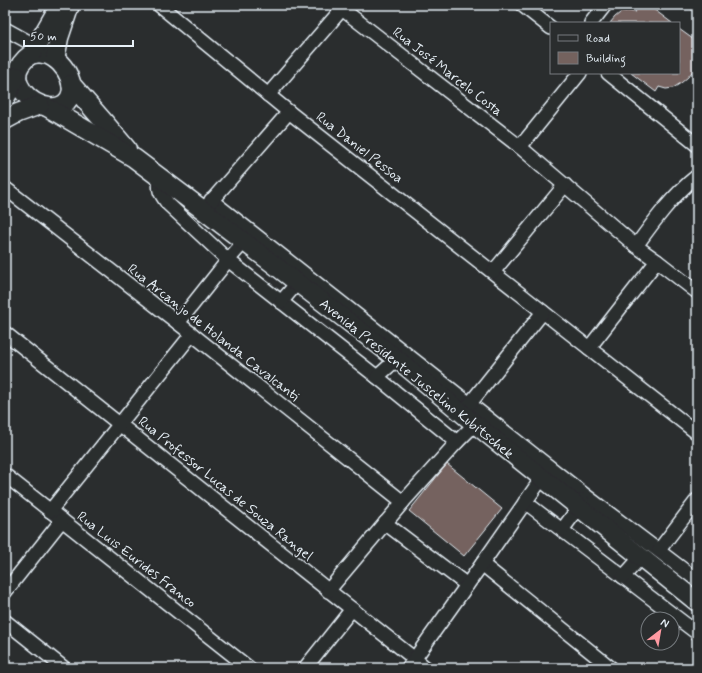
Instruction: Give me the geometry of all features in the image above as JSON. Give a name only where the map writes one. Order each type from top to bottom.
[{"type":"main road","points":[[5,99],[17,76],[19,67],[33,50],[60,5]]},
{"type":"main road","points":[[55,59],[59,38],[70,5]]},
{"type":"main road","points":[[17,76],[18,82],[24,94],[34,102],[55,108],[68,100],[72,92],[69,77],[65,70],[48,54],[39,53],[33,50]]},
{"type":"main road","name":"Avenida Presidente Juscelino Kubitschek","points":[[71,84],[106,123],[134,158]]},
{"type":"main road","points":[[5,120],[18,113],[44,106]]},
{"type":"main road","name":"Avenida Presidente Juscelino Kubitschek","points":[[44,106],[134,158],[160,178],[207,205],[244,242],[378,338],[397,359],[469,414],[542,478],[582,501],[641,557],[675,574],[697,602]]},
{"type":"street","name":"Rua Daniel Pessoa","points":[[159,5],[268,96],[697,433]]},
{"type":"street","points":[[522,5],[550,27]]},
{"type":"street","points":[[592,22],[605,5]]},
{"type":"street","points":[[268,96],[339,7]]},
{"type":"street","name":"Rua José Marcelo Costa","points":[[339,7],[520,148],[636,246],[697,292]]},
{"type":"street","points":[[5,29],[33,50]]},
{"type":"street","points":[[520,148],[579,74]]},
{"type":"street","points":[[609,74],[697,145]]},
{"type":"street","points":[[289,112],[207,205],[378,338],[469,414],[582,501],[659,550],[675,574],[697,580]]},
{"type":"street","points":[[636,246],[653,221],[688,183],[697,176]]},
{"type":"street","points":[[160,178],[159,188],[162,196],[168,204],[228,260],[458,442]]},
{"type":"street","points":[[493,272],[565,185]]},
{"type":"street","name":"Rua Arcanjo de Holanda Cavalcanti","points":[[5,188],[192,334],[403,502]]},
{"type":"street","points":[[178,323],[244,242]]},
{"type":"street","points":[[589,348],[657,261]]},
{"type":"street","points":[[281,302],[298,282]]},
{"type":"street","points":[[328,591],[403,502],[458,442],[469,414],[544,312]]},
{"type":"street","name":"Rua Professor Lucas de Souza Rangel","points":[[5,334],[352,609],[412,664],[426,668]]},
{"type":"street","points":[[50,511],[192,334]]},
{"type":"street","points":[[377,377],[397,359]]},
{"type":"street","name":"Rua Luis Eurides Franco","points":[[5,475],[249,668]]},
{"type":"street","points":[[412,664],[542,478]]},
{"type":"street","points":[[659,550],[697,500]]},
{"type":"street","points":[[562,530],[582,501]]},
{"type":"street","points":[[525,502],[697,633]]},
{"type":"street","points":[[5,592],[62,520]]},
{"type":"street","points":[[385,524],[467,585]]},
{"type":"street","points":[[623,577],[641,557]]},
{"type":"street","points":[[482,564],[611,668]]},
{"type":"street","points":[[305,668],[352,609]]},
{"type":"street","points":[[5,621],[64,668]]},
{"type":"building","points":[[640,5],[648,5],[671,22],[611,22],[620,13],[627,11],[635,12]]},
{"type":"building","points":[[680,30],[697,42],[697,49],[693,53],[696,59],[695,68],[688,77],[673,88],[666,89],[659,87],[656,92],[632,74],[680,74]]},
{"type":"building","points":[[447,464],[502,509],[464,556],[409,511]]}]
